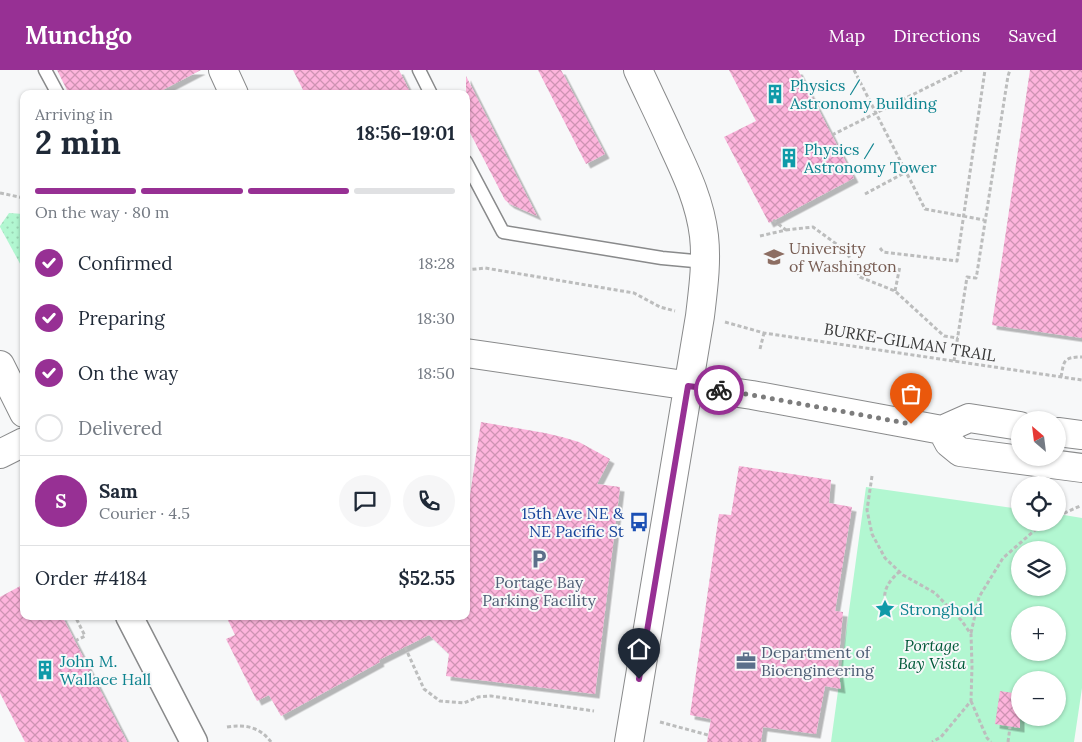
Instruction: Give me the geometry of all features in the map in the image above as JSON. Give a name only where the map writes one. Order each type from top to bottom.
[{"type":"main road","points":[[222,70],[232,90]]},
{"type":"main road","points":[[629,742],[700,316],[705,262],[703,230],[695,196],[638,70]]},
{"type":"main road","points":[[470,354],[752,395],[942,430],[969,418],[1011,425]]},
{"type":"main road","points":[[0,365],[20,405]]},
{"type":"main road","points":[[942,430],[949,443],[960,452],[1082,468]]},
{"type":"main road","points":[[1066,433],[1082,435]]},
{"type":"main road","points":[[0,454],[20,444]]},
{"type":"street","points":[[131,620],[194,742]]},
{"type":"lane","points":[[45,70],[56,90]]},
{"type":"lane","points":[[419,70],[429,90]]},
{"type":"lane","points":[[470,170],[502,232],[662,258],[705,262]]},
{"type":"path","points":[[854,70],[925,210],[984,220]]},
{"type":"path","points":[[832,136],[962,70]]},
{"type":"path","points":[[880,248],[882,252],[957,261],[985,70]]},
{"type":"path","points":[[954,362],[967,277],[976,278],[1010,70]]},
{"type":"path","points":[[865,194],[906,172]]},
{"type":"path","points":[[0,193],[20,197]]},
{"type":"path","points":[[773,220],[786,230]]},
{"type":"path","points":[[760,236],[786,230],[813,227],[846,251],[860,277],[895,291],[944,336],[958,338]]},
{"type":"path","points":[[895,291],[900,266]]},
{"type":"path","points":[[470,270],[485,268],[634,293],[660,307],[668,309]]},
{"type":"path","name":"BURKE-GILMAN TRAIL","points":[[736,325],[764,333],[1082,380]]},
{"type":"path","points":[[760,349],[764,333]]},
{"type":"path","points":[[1061,377],[1066,359],[1082,357]]},
{"type":"path","points":[[872,476],[867,510],[872,534],[884,558],[903,575],[935,593],[961,620],[970,634]]},
{"type":"path","points":[[1066,512],[1080,506]]},
{"type":"path","points":[[991,742],[971,701],[972,666],[970,634],[979,597],[1003,558],[1033,531]]},
{"type":"path","points":[[885,609],[884,594],[891,580],[899,572]]},
{"type":"path","points":[[75,641],[85,636],[77,620]]},
{"type":"path","points":[[405,647],[424,689],[440,701],[464,703],[478,697],[491,696],[594,711]]},
{"type":"path","points":[[932,742],[941,738],[971,701]]},
{"type":"path","points":[[660,722],[708,735]]},
{"type":"path","points":[[227,727],[249,726],[259,730],[271,742]]},
{"type":"path","points":[[1008,742],[1010,726]]},
{"type":"green space","points":[[9,213],[20,214],[20,264],[0,227]]},
{"type":"green space","name":"Portage Bay Vista","points":[[866,487],[1011,508],[1011,531],[1066,531],[1066,515],[1082,518],[1082,688],[1074,742],[831,742]]},
{"type":"building","points":[[57,70],[201,70],[163,90],[67,90]]},
{"type":"building","points":[[293,70],[399,70],[409,90],[303,90]]},
{"type":"building","points":[[538,70],[561,70],[605,154],[586,164]]},
{"type":"building","name":"Physics / Astronomy Tower","points":[[729,70],[798,70],[854,178],[769,223],[724,137],[756,121]]},
{"type":"building","points":[[1030,70],[1082,70],[1082,338],[992,325]]},
{"type":"building","points":[[466,76],[537,216],[505,200],[470,133],[470,90],[466,90]]},
{"type":"building","name":"Portage Bay Parking Facility","points":[[481,422],[562,437],[579,442],[610,459],[597,484],[620,487],[595,694],[446,676],[449,654],[429,635],[379,660],[380,662],[281,716],[269,695],[257,701],[226,639],[235,635],[228,620],[470,620],[470,495]]},
{"type":"building","points":[[739,466],[831,480],[829,503],[852,507],[835,611],[843,612],[838,667],[841,689],[825,686],[816,734],[763,727],[761,742],[707,742],[711,719],[690,715],[719,514],[731,515]]},
{"type":"building","name":"John M. Wallace Hall","points":[[20,586],[20,620],[64,620],[127,742],[25,742],[0,693],[0,597]]},
{"type":"building","points":[[1000,691],[1011,693],[1011,726],[1020,726],[1020,728],[995,724]]},
{"type":"way so far","points":[[719,390],[911,424]]},
{"type":"place","name":"Physics / Astronomy Building","points":[[775,94]]},
{"type":"place","name":"Physics / Astronomy Tower","points":[[789,158]]},
{"type":"place","name":"University of Washington","points":[[774,257]]},
{"type":"place","name":"15th Ave NE & NE Pacific St","points":[[639,522]]},
{"type":"place","name":"Portage Bay Parking Facility","points":[[539,559]]},
{"type":"place","name":"Stronghold","points":[[885,609]]},
{"type":"place","name":"Department of Bioengineering","points":[[746,661]]},
{"type":"place","name":"John M. Wallace Hall","points":[[45,670]]},
{"type":"route","points":[[639,679],[688,386],[719,390]]}]
